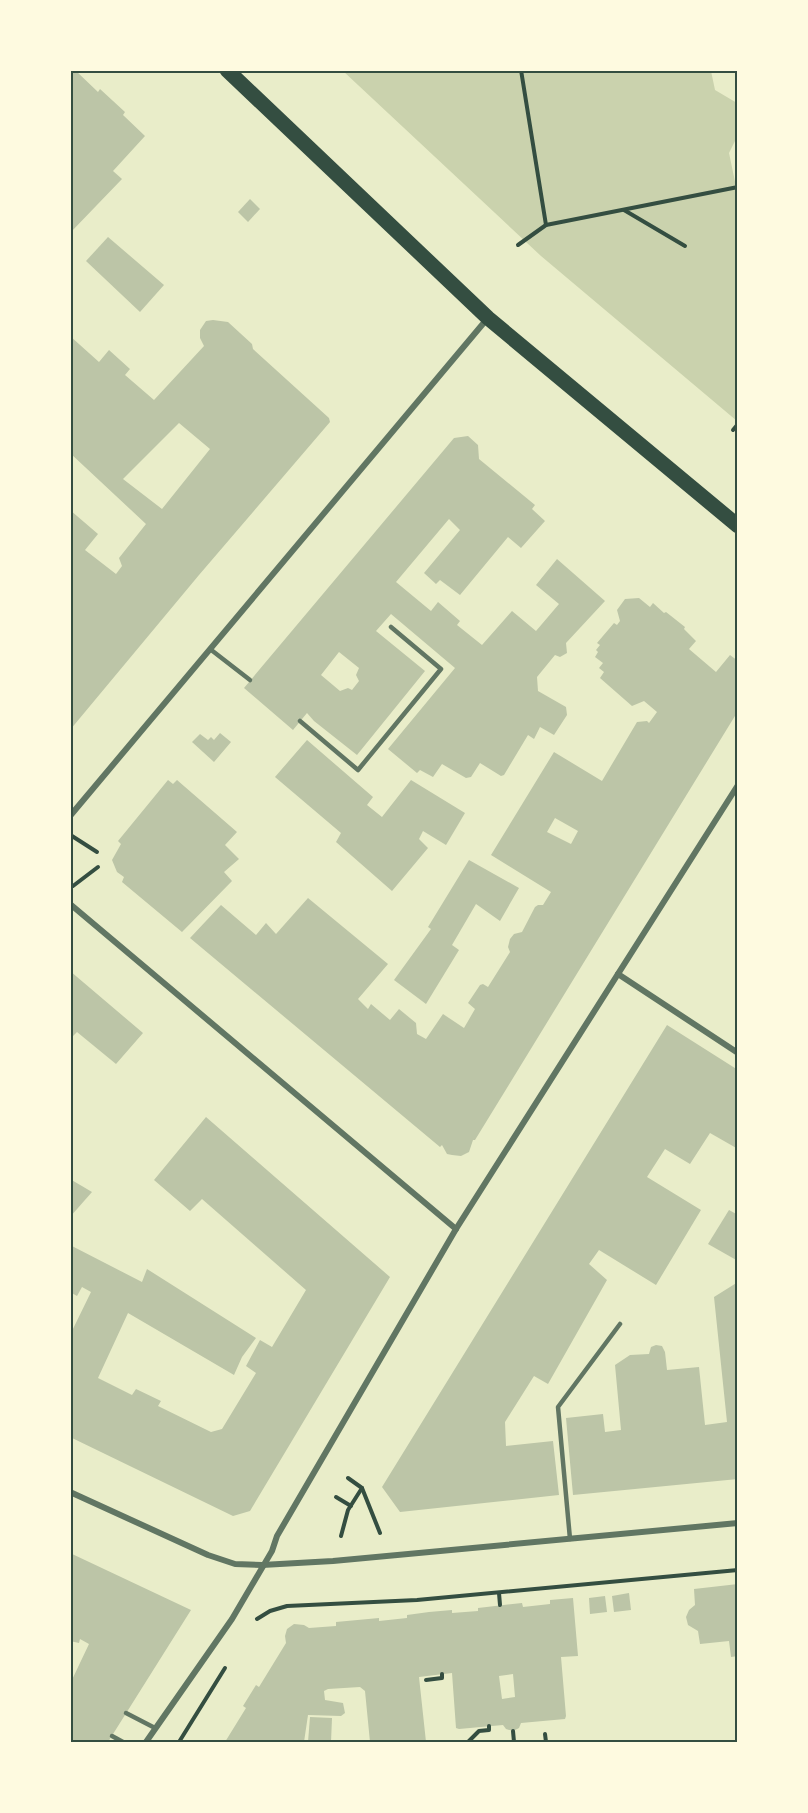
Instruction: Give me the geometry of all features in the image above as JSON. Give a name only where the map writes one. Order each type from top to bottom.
[{"type":"main road","points":[[227,70],[488,318],[738,526]]},
{"type":"street","points":[[70,816],[488,318]]},
{"type":"street","points":[[147,1743],[155,1728],[232,1619],[272,1551],[276,1536],[456,1229],[738,785]]},
{"type":"street","points":[[70,904],[456,1229]]},
{"type":"street","points":[[618,975],[738,1053]]},
{"type":"street","points":[[70,1492],[235,1564],[262,1565],[333,1561],[738,1523]]},
{"type":"lane","points":[[300,721],[358,770],[441,669],[391,627]]},
{"type":"lane","points":[[210,649],[250,680]]},
{"type":"lane","points":[[570,1539],[558,1407],[620,1324]]},
{"type":"lane","points":[[126,1713],[155,1728]]},
{"type":"lane","points":[[111,1736],[123,1743]]},
{"type":"path","points":[[521,70],[546,225]]},
{"type":"path","points":[[518,245],[546,225],[738,187]]},
{"type":"path","points":[[623,209],[685,246]]},
{"type":"path","points":[[733,430],[738,424]]},
{"type":"path","points":[[70,835],[97,852]]},
{"type":"path","points":[[70,888],[98,867]]},
{"type":"path","points":[[348,1478],[362,1488],[380,1533]]},
{"type":"path","points":[[341,1536],[351,1506],[362,1488]]},
{"type":"path","points":[[336,1497],[351,1506]]},
{"type":"path","points":[[254,1623],[270,1611],[287,1606],[417,1600],[738,1570]]},
{"type":"path","points":[[499,1593],[500,1605]]},
{"type":"path","points":[[180,1743],[227,1665]]},
{"type":"path","points":[[426,1680],[442,1678],[442,1674]]},
{"type":"path","points":[[468,1743],[479,1731],[489,1730],[489,1726]]},
{"type":"path","points":[[513,1731],[514,1743]]},
{"type":"path","points":[[546,1734],[546,1743]]},
{"type":"green space","points":[[343,71],[711,71],[715,90],[737,103],[737,137],[729,153],[738,196],[737,421],[541,256]]},
{"type":"building","points":[[76,71],[98,92],[100,89],[125,112],[123,115],[145,136],[113,171],[122,179],[70,233],[70,74]]},
{"type":"building","points":[[250,199],[260,209],[248,222],[238,212]]},
{"type":"building","points":[[108,237],[164,285],[140,312],[86,261]]},
{"type":"building","points":[[206,321],[228,322],[252,344],[253,349],[329,418],[330,422],[70,730],[70,510],[98,534],[85,550],[116,574],[122,566],[119,558],[146,524],[70,453],[70,336],[99,362],[109,350],[130,369],[125,375],[154,400],[204,346],[200,338],[200,330]],"holes":[[[179,423],[210,449],[162,509],[123,479]]]},
{"type":"building","points":[[468,436],[478,445],[479,459],[535,505],[532,509],[545,521],[521,548],[508,537],[460,595],[440,580],[436,584],[424,573],[460,530],[449,519],[396,582],[431,611],[438,602],[460,621],[457,625],[482,645],[512,611],[536,631],[559,604],[536,585],[557,559],[605,601],[566,643],[567,653],[560,657],[555,655],[537,677],[538,691],[566,707],[567,715],[554,735],[540,727],[534,739],[528,735],[504,775],[501,776],[480,763],[471,777],[466,778],[442,764],[433,777],[420,770],[417,773],[388,749],[455,668],[391,614],[376,631],[425,671],[357,755],[307,713],[293,730],[244,688],[454,438]],"holes":[[[339,652],[359,668],[356,675],[359,681],[352,690],[348,688],[340,691],[321,675]]]},
{"type":"building","points":[[639,598],[650,607],[653,603],[685,627],[684,629],[696,641],[689,649],[716,672],[730,655],[738,661],[738,711],[473,1140],[469,1152],[461,1156],[447,1154],[442,1145],[440,1147],[190,938],[221,905],[256,935],[266,923],[276,934],[308,898],[388,964],[358,999],[368,1009],[371,1004],[390,1020],[399,1009],[416,1023],[417,1034],[426,1039],[443,1014],[464,1028],[475,1009],[468,1003],[480,985],[488,987],[510,952],[508,947],[510,939],[514,934],[522,932],[535,907],[543,905],[551,892],[491,855],[554,752],[602,781],[637,722],[647,721],[649,723],[657,712],[644,701],[632,706],[600,678],[604,672],[599,668],[603,663],[595,657],[600,645],[597,643],[614,623],[617,625],[620,621],[617,610],[625,599]],"holes":[[[555,818],[578,831],[571,844],[547,832]]]},
{"type":"building","points":[[220,733],[231,742],[214,762],[192,742],[200,734],[208,740],[211,737],[214,740]]},
{"type":"building","points":[[307,740],[373,797],[367,805],[382,817],[411,780],[465,813],[446,845],[423,831],[419,839],[428,848],[392,891],[336,842],[341,833],[275,777]]},
{"type":"building","points":[[168,780],[173,784],[177,780],[237,832],[225,845],[239,859],[224,872],[232,881],[182,932],[122,882],[124,877],[117,872],[112,860],[121,844],[118,841]]},
{"type":"building","points":[[469,860],[519,888],[500,921],[476,904],[452,945],[459,950],[426,1004],[394,980],[431,929],[428,927]]},
{"type":"building","points":[[70,971],[143,1033],[116,1064],[77,1032],[70,1039]]},
{"type":"building","points":[[667,1025],[738,1070],[738,1149],[710,1133],[690,1164],[665,1149],[647,1177],[701,1210],[656,1285],[599,1250],[589,1264],[607,1280],[548,1384],[534,1376],[505,1422],[506,1446],[553,1441],[559,1495],[400,1512],[382,1487]]},
{"type":"building","points":[[206,1117],[390,1277],[250,1511],[233,1516],[70,1437],[70,1335],[91,1292],[82,1287],[77,1296],[70,1292],[70,1245],[142,1282],[147,1269],[256,1338],[242,1357],[234,1375],[128,1313],[98,1378],[132,1395],[136,1389],[161,1401],[158,1406],[211,1432],[222,1429],[256,1373],[246,1366],[260,1340],[272,1347],[306,1290],[202,1199],[190,1211],[154,1180]]},
{"type":"building","points":[[70,1179],[92,1192],[70,1217]]},
{"type":"building","points":[[729,1210],[738,1215],[738,1261],[708,1244]]},
{"type":"building","points":[[738,1282],[738,1479],[573,1495],[566,1418],[603,1414],[605,1432],[621,1430],[615,1365],[630,1355],[649,1354],[651,1347],[662,1346],[667,1370],[699,1367],[705,1425],[727,1422],[714,1297]]},
{"type":"building","points":[[70,1553],[191,1610],[108,1742],[70,1742],[70,1684],[89,1644],[80,1639],[79,1643],[70,1641]]},
{"type":"building","points":[[738,1584],[738,1656],[731,1657],[729,1641],[700,1644],[698,1631],[688,1625],[686,1617],[695,1605],[694,1589]]},
{"type":"building","points":[[629,1593],[631,1610],[614,1612],[612,1596]]},
{"type":"building","points":[[605,1596],[607,1612],[590,1614],[589,1598]]},
{"type":"building","points":[[573,1598],[578,1656],[561,1657],[565,1719],[521,1723],[519,1728],[513,1731],[506,1729],[503,1725],[456,1728],[452,1673],[419,1677],[426,1742],[370,1742],[365,1691],[360,1687],[324,1691],[325,1700],[343,1703],[345,1713],[341,1716],[308,1715],[304,1742],[225,1742],[246,1708],[243,1706],[256,1685],[259,1687],[286,1643],[287,1629],[294,1624],[309,1628],[336,1626],[336,1622],[407,1618],[407,1615],[429,1612],[478,1611],[478,1608],[522,1603],[523,1607],[550,1604],[550,1600]],"holes":[[[513,1674],[515,1697],[502,1699],[499,1676]]]},
{"type":"building","points":[[310,1717],[332,1718],[331,1742],[308,1742]]}]
